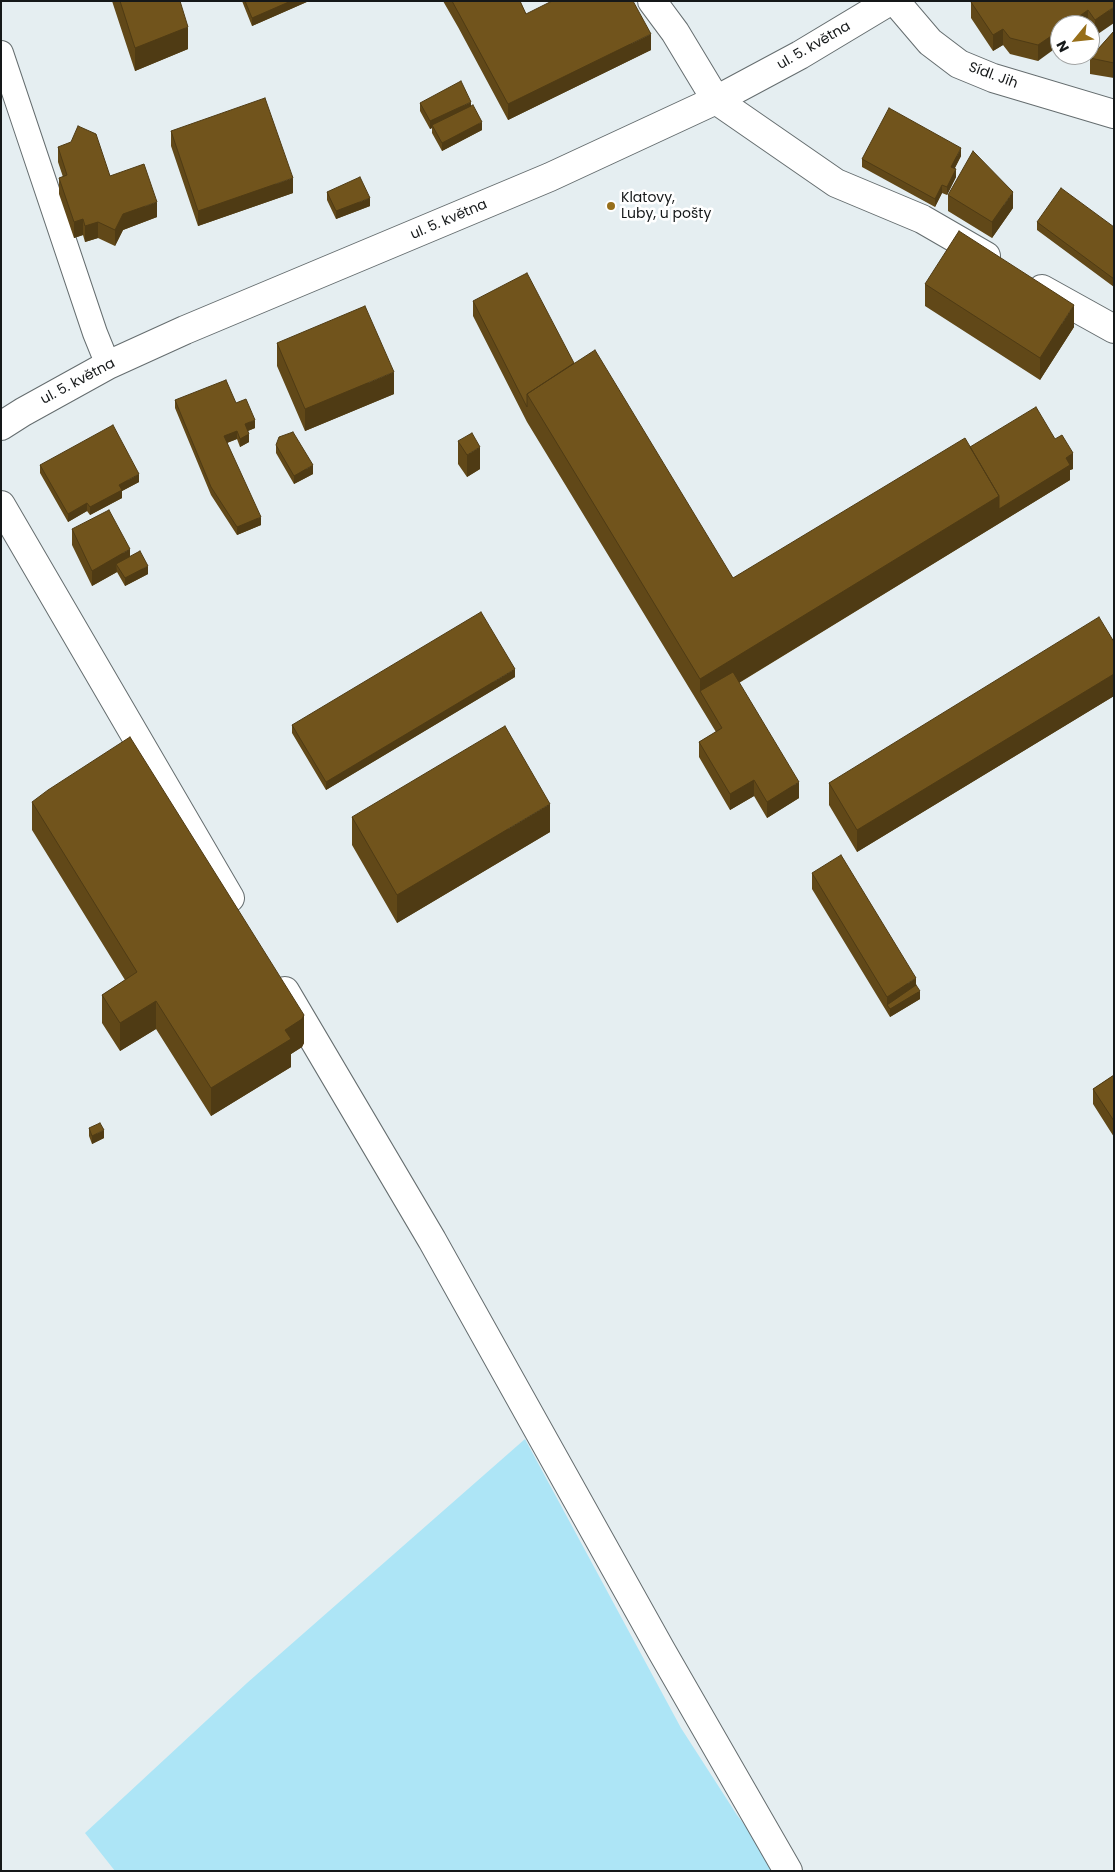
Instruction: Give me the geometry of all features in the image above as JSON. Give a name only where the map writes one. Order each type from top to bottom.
[{"type":"street","points":[[652,1],[675,32],[716,100],[836,183],[922,219],[1114,329]]},
{"type":"street","name":"ul. 5. května","points":[[1,426],[31,407],[108,365],[185,330],[550,177],[716,100],[800,55],[890,1]]},
{"type":"street","name":"Sídl. Jih","points":[[895,1],[930,42],[959,64],[993,78],[1114,114]]},
{"type":"street","points":[[1,505],[241,917]]},
{"type":"street","points":[[271,968],[432,1240],[661,1650],[788,1871]]},
{"type":"lane","points":[[1,53],[95,334],[108,365]]},
{"type":"shaded area","points":[[525,1439],[681,1728],[737,1815],[780,1871],[115,1871],[85,1833],[247,1683]]},
{"type":"building","points":[[120,1],[180,1],[188,27],[135,48]]},
{"type":"building","points":[[245,1],[291,1],[252,18]]},
{"type":"building","points":[[452,1],[520,1],[526,14],[552,1],[633,1],[651,34],[508,104]]},
{"type":"building","points":[[1114,1],[1114,7],[1100,17],[1100,15],[1092,15],[1088,10],[1081,15],[1050,15],[1050,37],[1038,45],[1010,38],[1003,29],[993,35],[971,2]]},
{"type":"building","points":[[1114,31],[1114,63],[1100,60],[1100,47]]},
{"type":"building","points":[[461,81],[471,102],[430,121],[420,103]]},
{"type":"building","points":[[265,98],[293,178],[198,211],[171,131]]},
{"type":"building","points":[[473,105],[482,122],[442,143],[432,125]]},
{"type":"building","points":[[889,108],[961,148],[951,167],[956,169],[947,187],[942,185],[935,199],[862,159]]},
{"type":"building","points":[[78,126],[96,134],[110,176],[144,164],[157,202],[123,214],[115,230],[98,222],[85,226],[83,219],[74,222],[59,178],[67,175],[58,147],[71,142]]},
{"type":"building","points":[[973,151],[1013,192],[992,222],[948,195]]},
{"type":"building","points":[[360,177],[370,198],[336,211],[327,192]]},
{"type":"building","points":[[1061,188],[1114,227],[1114,279],[1037,222]]},
{"type":"building","points":[[959,231],[1074,305],[1040,358],[925,284]]},
{"type":"building","points":[[527,273],[574,363],[527,394],[527,407],[473,301]]},
{"type":"building","points":[[365,306],[394,372],[305,409],[277,343]]},
{"type":"building","points":[[595,350],[733,578],[965,438],[999,496],[700,679],[527,394]]},
{"type":"building","points":[[226,380],[236,403],[246,399],[255,420],[245,424],[249,434],[240,439],[237,431],[224,436],[261,517],[237,527],[211,487],[175,400]]},
{"type":"building","points":[[1036,407],[1055,439],[1062,435],[1073,453],[1066,458],[1070,465],[999,509],[999,496],[970,447]]},
{"type":"building","points":[[113,425],[139,474],[119,485],[122,490],[90,507],[87,503],[68,514],[40,465]]},
{"type":"building","points":[[293,432],[313,465],[294,476],[276,445],[279,437]]},
{"type":"building","points":[[472,433],[480,447],[467,455],[458,441]]},
{"type":"building","points":[[109,510],[130,549],[92,571],[72,529]]},
{"type":"building","points":[[140,551],[148,566],[125,578],[116,564]]},
{"type":"building","points":[[481,612],[515,669],[326,782],[292,725]]},
{"type":"building","points":[[1099,617],[1114,642],[1114,674],[857,830],[829,783]]},
{"type":"building","points":[[733,672],[799,782],[767,802],[754,780],[730,794],[699,742],[722,728],[700,691]]},
{"type":"building","points":[[505,726],[550,804],[397,895],[352,817]]},
{"type":"building","points":[[130,737],[304,1015],[302,1019],[285,1030],[291,1039],[211,1088],[156,1001],[120,1023],[102,995],[137,972],[32,802]]},
{"type":"building","points":[[841,855],[916,978],[887,997],[812,873]]},
{"type":"building","points":[[916,985],[920,991],[890,1009],[887,1005]]},
{"type":"building","points":[[1114,1075],[1114,1121],[1093,1089]]},
{"type":"building","points":[[100,1123],[104,1130],[92,1136],[89,1128]]},
{"type":"place","name":"Klatovy, Luby, u pošty","points":[[611,206]]}]
